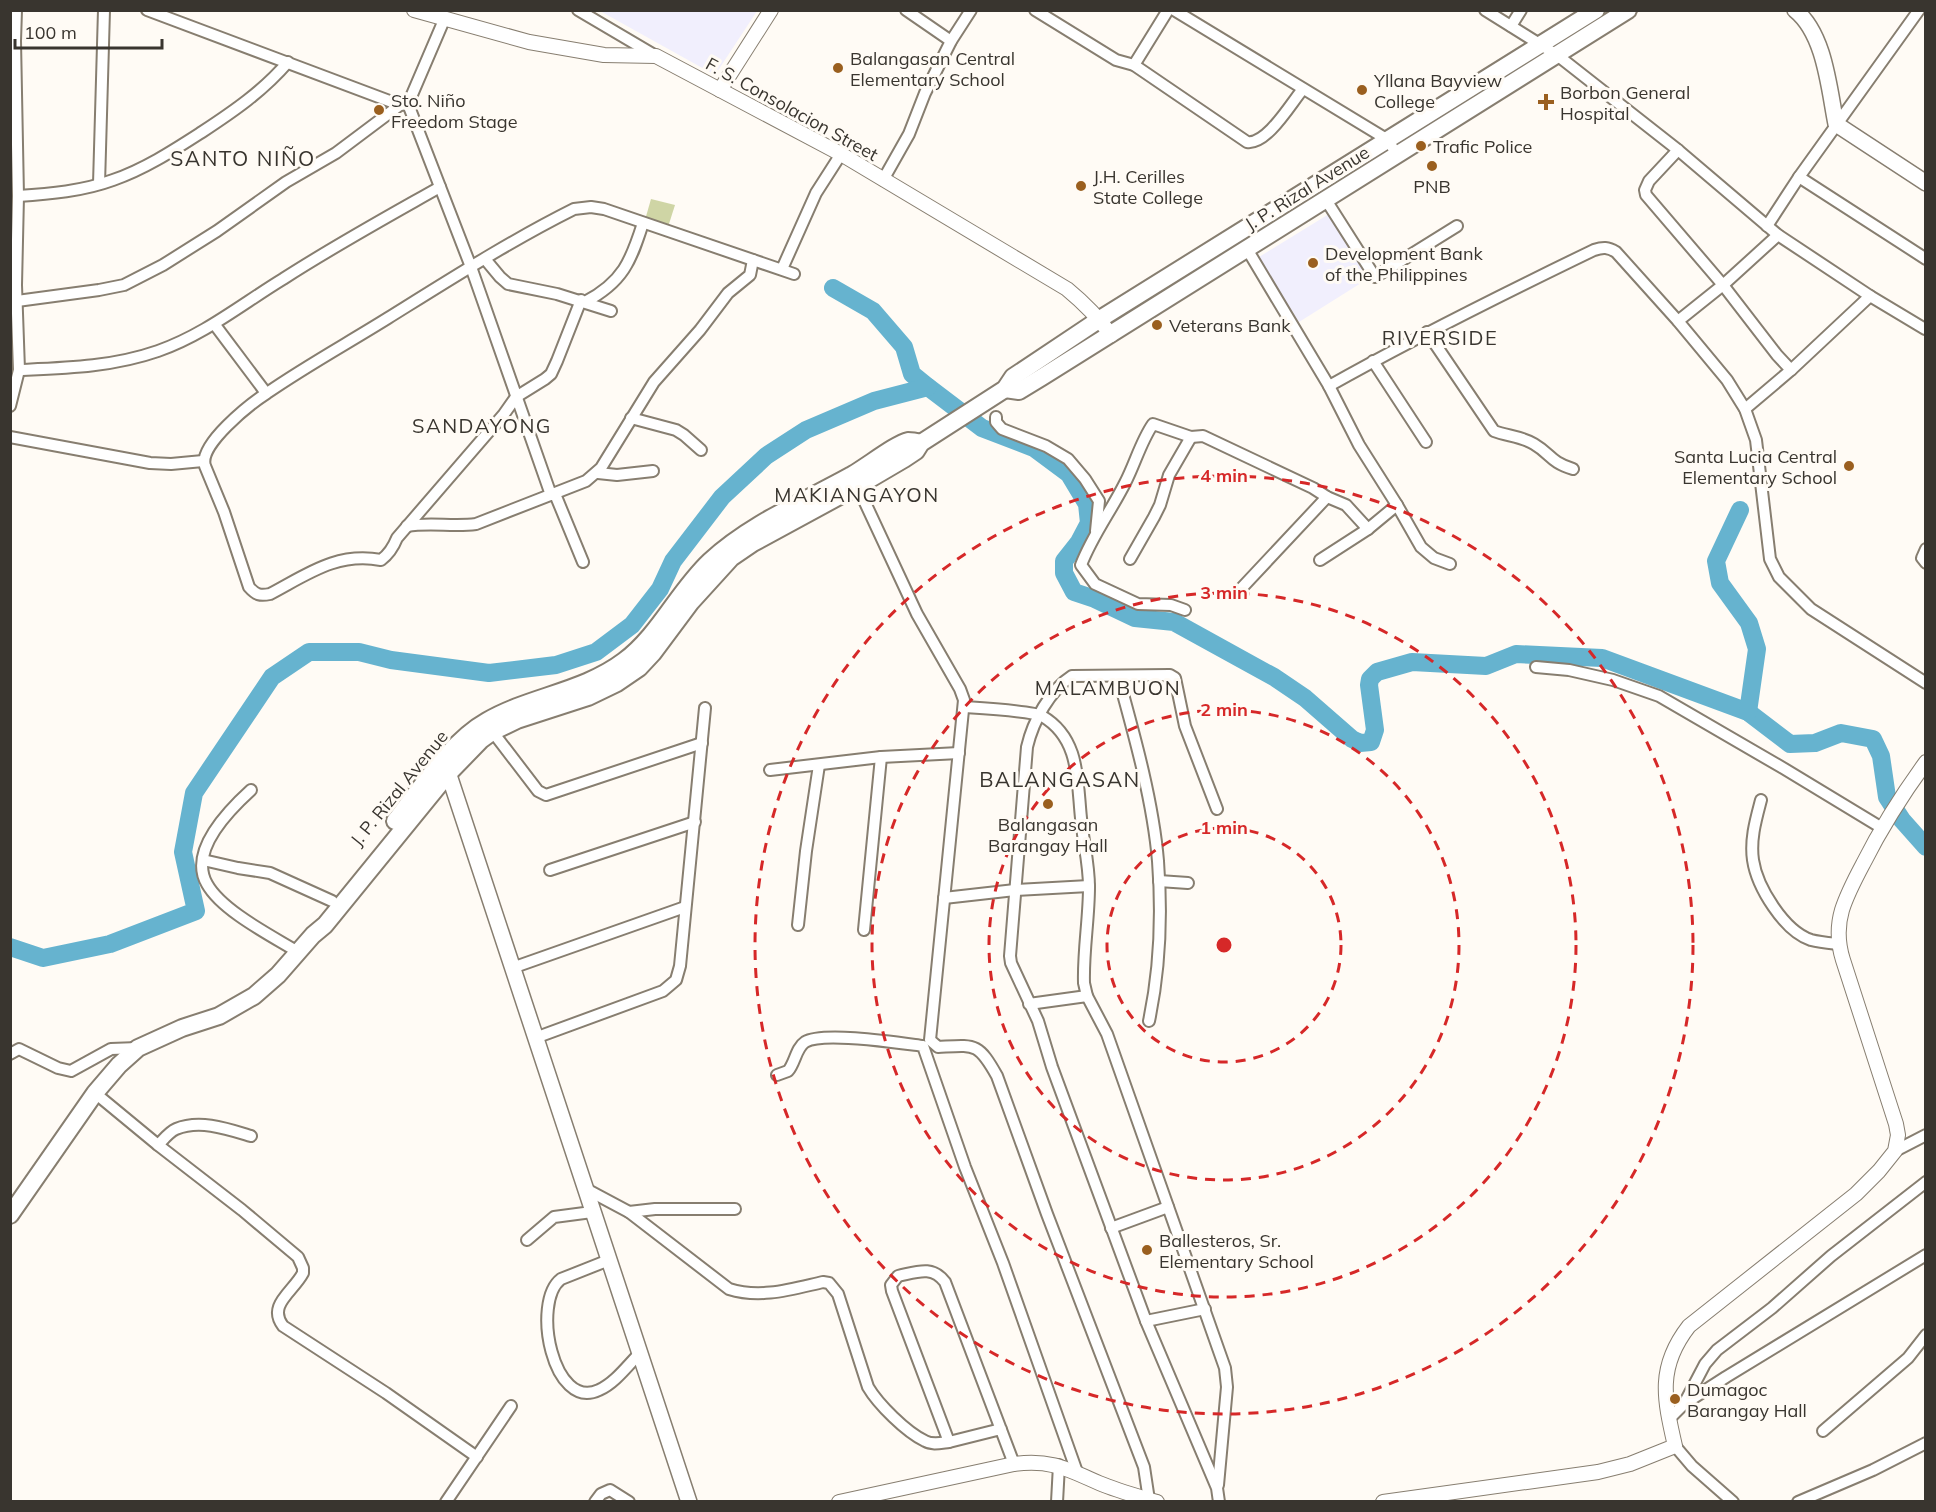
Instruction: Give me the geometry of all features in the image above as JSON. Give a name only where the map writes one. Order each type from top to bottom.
[{"type":"main road","name":"J. P. Rizal Avenue","points":[[1005,389],[1019,391],[1111,336],[1397,155],[1420,140],[1465,102],[1498,81],[1542,44],[1596,10]]},
{"type":"main road","name":"J. P. Rizal Avenue","points":[[1498,81],[1557,55],[1628,10]]},
{"type":"main road","points":[[1795,10],[1810,28],[1817,41],[1836,124],[1926,183]]},
{"type":"main road","name":"J. P. Rizal Avenue","points":[[10,1215],[95,1093],[119,1065],[138,1048],[182,1028],[219,1016],[254,996],[278,975],[313,935],[325,926],[446,767],[455,747],[489,727],[588,697],[617,683],[639,668],[716,573],[731,558],[753,543],[762,531],[855,481],[907,441],[921,443],[1005,389],[1013,377],[1100,319],[1410,126],[1465,102]]},
{"type":"main road","name":"J. P. Rizal Avenue","points":[[313,935],[316,925],[332,901],[446,767]]},
{"type":"main road","points":[[446,767],[688,1502]]},
{"type":"street","points":[[10,406],[18,370],[13,320],[16,301],[13,285],[18,196],[16,10]]},
{"type":"street","points":[[99,184],[105,10]]},
{"type":"street","points":[[147,10],[176,15],[288,62],[404,104],[440,187],[471,267],[516,397],[553,494],[583,562]]},
{"type":"street","name":"F. S. Consolacion Street","points":[[414,10],[529,42],[594,54],[656,56],[841,154],[1067,289],[1100,319],[1111,336]]},
{"type":"street","points":[[578,10],[656,56]]},
{"type":"street","points":[[720,90],[771,10]]},
{"type":"street","points":[[906,10],[951,41]]},
{"type":"street","points":[[884,180],[909,134],[925,93],[951,41],[971,10]]},
{"type":"street","points":[[1035,10],[1116,60],[1134,65],[1247,142],[1252,143],[1263,137],[1302,89]]},
{"type":"street","points":[[1134,65],[1168,10]]},
{"type":"street","points":[[1174,10],[1388,140],[1397,155]]},
{"type":"street","points":[[1485,10],[1557,55],[1678,150],[1778,235],[1870,296],[1925,329]]},
{"type":"street","points":[[1511,26],[1521,10]]},
{"type":"street","points":[[1767,226],[1836,124],[1919,10]]},
{"type":"street","points":[[16,301],[124,285],[163,265],[218,231],[286,182],[336,153],[404,104],[444,20]]},
{"type":"street","points":[[18,196],[52,194],[99,184],[141,168],[185,143],[252,97],[288,62]]},
{"type":"street","points":[[1678,150],[1649,181],[1644,190],[1646,195],[1791,370]]},
{"type":"street","points":[[782,269],[816,193],[841,154]]},
{"type":"street","points":[[1799,177],[1926,259]]},
{"type":"street","points":[[18,370],[90,367],[129,360],[184,341],[215,325],[298,269],[440,187]]},
{"type":"street","points":[[1326,200],[1375,277],[1457,226]]},
{"type":"street","points":[[643,223],[629,262],[605,291],[583,301],[551,374],[516,397],[397,538],[391,551],[381,560],[363,557],[338,560],[270,594],[257,595],[249,586],[224,512],[203,461],[207,449],[245,410],[266,393],[484,259],[574,209],[591,207],[604,209],[794,274]]},
{"type":"street","points":[[1678,321],[1778,235]]},
{"type":"street","points":[[1329,386],[1427,332],[1518,286],[1594,250],[1602,247],[1609,248],[1616,252],[1678,321],[1727,380],[1745,409],[1756,440],[1770,559],[1779,578],[1810,609],[1926,683]]},
{"type":"street","points":[[1246,249],[1329,386],[1359,445],[1421,547],[1434,558],[1450,564]]},
{"type":"street","points":[[484,259],[508,284],[583,301],[611,311]]},
{"type":"street","points":[[408,526],[476,524],[586,481],[598,472],[654,382],[700,330],[728,293],[750,275],[753,260]]},
{"type":"street","points":[[1745,409],[1791,370],[1870,296]]},
{"type":"street","points":[[215,325],[266,393]]},
{"type":"street","points":[[1427,332],[1492,429],[1525,439],[1535,444],[1555,462],[1573,469]]},
{"type":"street","points":[[1373,361],[1426,442]]},
{"type":"street","points":[[996,417],[996,422],[1002,429],[1053,450],[1068,459],[1085,478],[1099,501],[1095,537]]},
{"type":"street","points":[[631,418],[676,430],[701,450]]},
{"type":"street","points":[[1185,610],[1171,605],[1138,603],[1095,584],[1081,565],[1087,549],[1123,488],[1152,424],[1191,437],[1203,436],[1313,488],[1346,505],[1368,530]]},
{"type":"street","points":[[10,437],[150,463],[171,465],[203,461]]},
{"type":"street","points":[[1130,559],[1157,511],[1168,476],[1191,437]]},
{"type":"street","points":[[598,472],[617,475],[653,471]]},
{"type":"street","points":[[855,481],[917,614],[960,689],[964,707],[927,1043],[965,1167],[1003,1263],[1077,1472]]},
{"type":"street","points":[[1237,592],[1327,497]]},
{"type":"street","points":[[1320,560],[1368,530],[1397,505]]},
{"type":"street","points":[[1926,549],[1922,558],[1926,563]]},
{"type":"street","points":[[1536,667],[1569,670],[1613,680],[1659,696],[1883,825]]},
{"type":"street","points":[[1216,809],[1185,726],[1175,678],[1170,675],[1072,676],[1058,688],[1040,715],[1032,729],[1027,751],[1010,956],[1011,963],[1038,1021],[1146,1321],[1217,1488]]},
{"type":"street","points":[[1118,676],[1142,768],[1155,834],[1159,882],[1158,970],[1149,1021]]},
{"type":"street","points":[[964,707],[1040,715],[1061,731],[1068,740],[1078,783],[1081,820],[1087,852],[1089,886],[1084,971],[1087,996],[1107,1034],[1225,1368],[1227,1387],[1217,1488],[1219,1502]]},
{"type":"street","points":[[536,1038],[663,991],[676,980],[680,966],[705,708]]},
{"type":"street","points":[[489,727],[538,791],[546,795],[702,743]]},
{"type":"street","points":[[770,770],[881,757],[959,753]]},
{"type":"street","points":[[864,930],[881,757]]},
{"type":"street","points":[[1895,1151],[1898,1135],[1896,1124],[1838,944],[1841,912],[1848,892],[1883,825],[1926,762]]},
{"type":"street","points":[[798,926],[819,765]]},
{"type":"street","points":[[251,790],[216,827],[203,860],[203,873],[206,883],[214,893],[241,916],[298,952]]},
{"type":"street","points":[[1761,800],[1754,826],[1753,860],[1761,885],[1778,914],[1793,930],[1810,939],[1838,944]]},
{"type":"street","points":[[550,870],[695,822]]},
{"type":"street","points":[[203,860],[270,873],[332,901]]},
{"type":"street","points":[[1159,882],[1188,883]]},
{"type":"street","points":[[944,898],[1015,890],[1089,886]]},
{"type":"street","points":[[512,968],[685,907]]},
{"type":"street","points":[[1029,1004],[1087,996]]},
{"type":"street","points":[[777,1075],[788,1071],[802,1045],[812,1040],[832,1038],[927,1043],[938,1047],[963,1045],[976,1048],[988,1060],[997,1076],[1144,1467],[1153,1501]]},
{"type":"street","points":[[10,1054],[19,1049],[58,1068],[71,1071],[111,1048],[138,1048]]},
{"type":"street","points":[[95,1093],[242,1210],[302,1262],[303,1268],[299,1279],[278,1306],[276,1314],[283,1326],[386,1393],[477,1457]]},
{"type":"street","points":[[158,1145],[175,1129],[193,1126],[210,1126],[251,1136]]},
{"type":"street","points":[[1733,1502],[1692,1466],[1675,1446],[1665,1388],[1669,1360],[1677,1342],[1689,1326],[1856,1194],[1895,1151],[1926,1135]]},
{"type":"street","points":[[1684,1404],[1705,1364],[1717,1350],[1772,1308],[1831,1256],[1926,1182]]},
{"type":"street","points":[[584,1188],[629,1212],[729,1289],[757,1294],[823,1282],[829,1283],[838,1293],[868,1387],[885,1410],[926,1442],[935,1444],[949,1442],[1001,1429]]},
{"type":"street","points":[[1112,1228],[1168,1207]]},
{"type":"street","points":[[629,1212],[655,1209],[735,1209]]},
{"type":"street","points":[[527,1240],[554,1217],[592,1212]]},
{"type":"street","points":[[1669,1419],[1684,1404],[1848,1300],[1926,1255]]},
{"type":"street","points":[[609,1260],[556,1282],[547,1319],[550,1349],[564,1380],[580,1392],[591,1393],[600,1390],[614,1380],[640,1353]]},
{"type":"street","points":[[949,1442],[892,1291],[891,1285],[898,1276],[925,1271],[936,1272],[945,1282],[1014,1464]]},
{"type":"street","points":[[1146,1321],[1205,1309]]},
{"type":"street","points":[[1824,1431],[1908,1358],[1926,1335]]},
{"type":"street","points":[[446,1502],[511,1406]]},
{"type":"street","points":[[1798,1502],[1873,1470],[1926,1443]]},
{"type":"street","points":[[1383,1502],[1598,1472],[1630,1464],[1675,1446]]},
{"type":"street","points":[[839,1502],[1014,1464],[1038,1461],[1059,1465],[1129,1494],[1153,1501]]},
{"type":"street","points":[[1057,1502],[1059,1465]]},
{"type":"street","points":[[595,1502],[605,1491],[613,1497],[629,1502]]},
{"type":"shaded area","points":[[757,10],[715,75],[600,11]]},
{"type":"shaded area","points":[[1329,214],[1369,278],[1299,322],[1259,257]]},
{"type":"green space","points":[[651,199],[675,205],[668,227],[645,220]]},
{"type":"waterway","points":[[833,288],[873,311],[904,347],[912,374],[928,387],[982,428],[1034,448],[1069,474],[1087,504],[1089,523],[1079,542],[1064,561],[1064,573],[1074,592],[1135,618],[1174,622],[1274,677],[1305,698],[1352,739],[1360,743],[1371,742],[1375,730],[1369,685],[1370,679],[1377,672],[1412,662],[1486,666],[1516,654],[1602,658],[1748,712],[1790,744],[1815,743],[1841,733],[1873,739],[1881,756],[1887,797],[1902,820],[1926,847]]},
{"type":"waterway","points":[[10,947],[43,958],[110,944],[196,911],[183,852],[194,793],[272,677],[309,652],[359,652],[391,660],[489,673],[556,665],[596,652],[632,625],[660,589],[673,561],[722,497],[766,456],[806,430],[874,401],[928,387]]},
{"type":"waterway","points":[[1740,510],[1716,561],[1720,583],[1749,623],[1757,649],[1748,712]]},
{"type":"place","name":"Balangasan Central Elementary School","points":[[838,68]]},
{"type":"place","name":"Yllana Bayview College","points":[[1362,90]]},
{"type":"place","name":"Borbon General Hospital","points":[[1546,102]]},
{"type":"place","name":"Sto. Niño Freedom Stage","points":[[379,110]]},
{"type":"place","name":"Trafic Police","points":[[1421,146]]},
{"type":"place","name":"PNB","points":[[1432,166]]},
{"type":"place","name":"J.H. Cerilles State College","points":[[1081,186]]},
{"type":"place","name":"Development Bank of the Philippines","points":[[1313,263]]},
{"type":"place","name":"Veterans Bank","points":[[1157,325]]},
{"type":"place","name":"Santa Lucia Central Elementary School","points":[[1849,466]]},
{"type":"place","name":"Balangasan Barangay Hall","points":[[1048,804]]},
{"type":"place","name":"Ballesteros, Sr. Elementary School","points":[[1147,1250]]},
{"type":"place","name":"Dumagoc Barangay Hall","points":[[1675,1399]]},
{"type":"district","name":"SANTO NIÑO","points":[[243,158]]},
{"type":"district","name":"RIVERSIDE","points":[[1440,337]]},
{"type":"district","name":"SANDAYONG","points":[[482,425]]},
{"type":"district","name":"MAKIANGAYON","points":[[857,494]]},
{"type":"district","name":"MALAMBUON","points":[[1108,687]]},
{"type":"district","name":"BALANGASAN","points":[[1060,779]]}]
